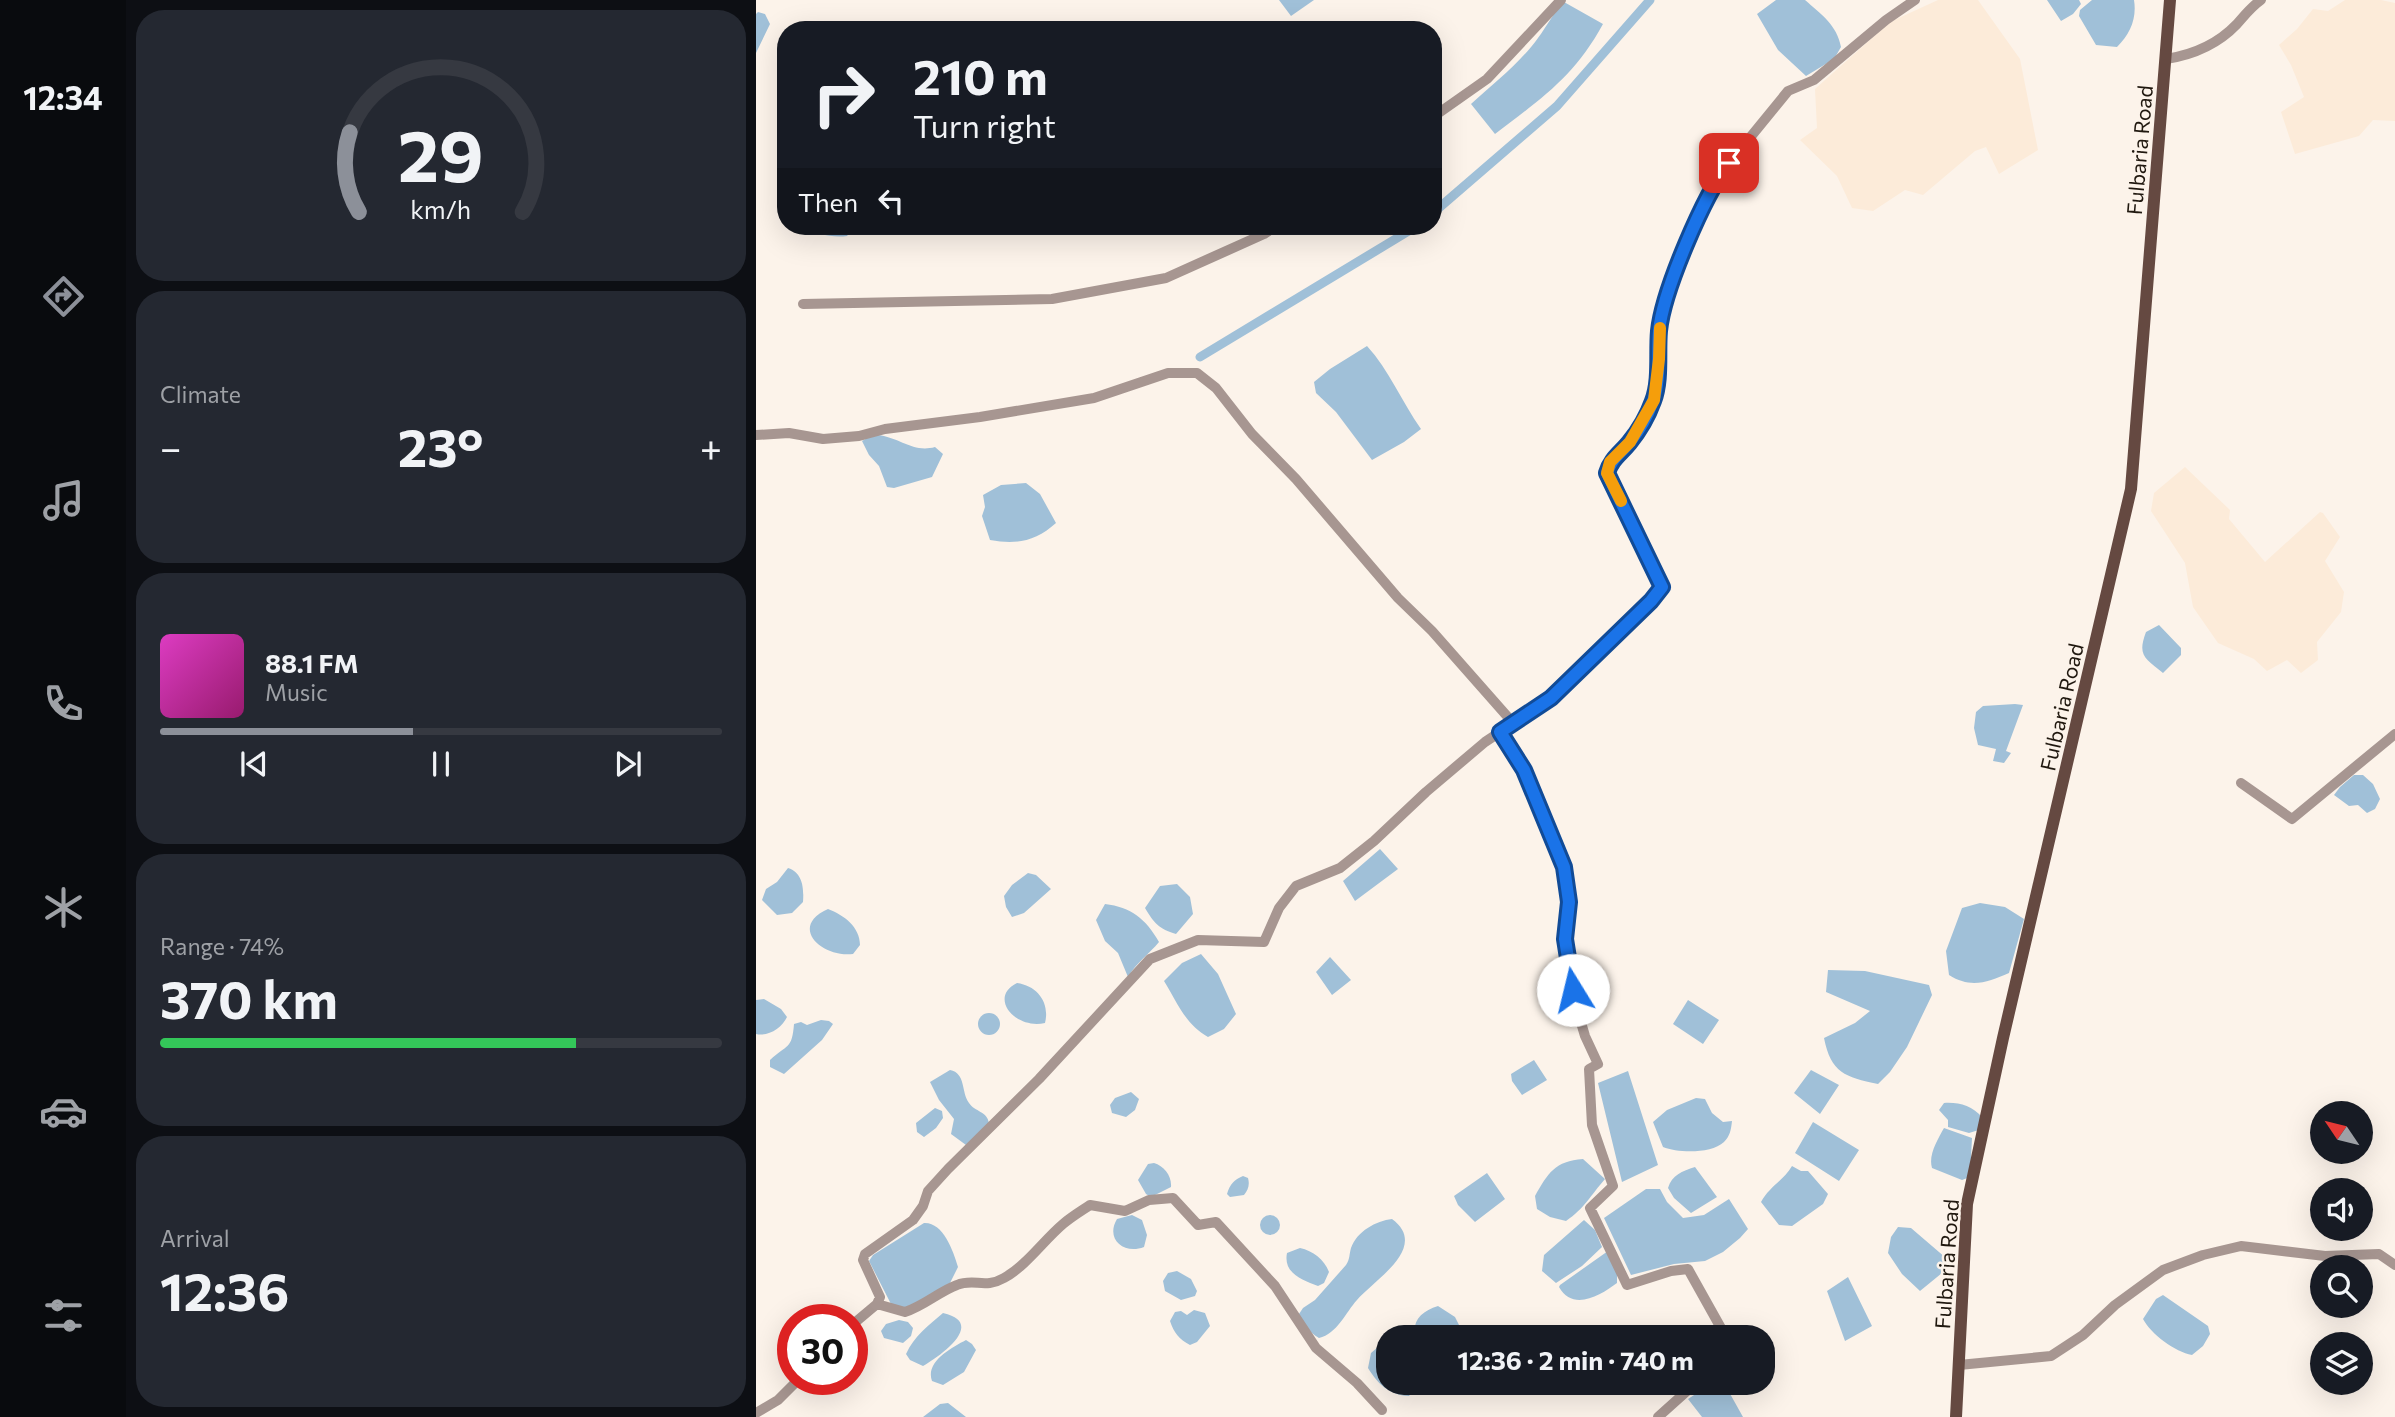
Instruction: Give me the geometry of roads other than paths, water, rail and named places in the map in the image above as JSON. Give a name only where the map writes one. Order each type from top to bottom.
[{"type":"main road","name":"Fulbaria Road","points":[[1956,1417],[1967,1204],[2131,489],[2170,0]]},
{"type":"street","points":[[1442,111],[1487,79],[1561,0]]},
{"type":"street","points":[[868,1312],[877,1304],[880,1297],[863,1260],[865,1254],[913,1220],[923,1206],[928,1191],[1039,1079],[1150,959],[1198,940],[1264,942],[1279,908],[1296,886],[1340,867],[1374,841],[1450,771],[1500,732],[1551,698],[1651,601],[1662,587],[1607,473],[1610,462],[1630,442],[1654,400],[1659,359],[1659,329],[1687,242],[1717,178],[1788,91],[1814,80],[1886,20],[1915,0]]},
{"type":"street","points":[[2166,59],[2187,55],[2222,38],[2261,0]]},
{"type":"street","points":[[803,304],[1052,299],[1166,278],[1262,235]]},
{"type":"street","points":[[756,435],[789,433],[823,439],[859,436],[885,429],[1094,398],[1168,373],[1197,373],[1216,388],[1252,434],[1296,479],[1398,598],[1432,631],[1514,724]]},
{"type":"street","points":[[1500,732],[1524,770],[1564,867],[1569,902],[1565,939],[1569,971],[1585,1036],[1598,1064],[1589,1069],[1592,1125],[1613,1186],[1590,1208],[1628,1285],[1671,1271],[1688,1269],[1719,1325]]},
{"type":"street","points":[[2241,783],[2292,819],[2395,734]]},
{"type":"street","points":[[877,1304],[905,1312],[916,1309],[956,1285],[970,1282],[987,1286],[1003,1279],[1022,1265],[1064,1222],[1090,1205],[1125,1211],[1149,1200],[1173,1199],[1198,1224],[1216,1222],[1275,1286],[1317,1348],[1357,1383],[1382,1410]]},
{"type":"street","points":[[1959,1366],[2051,1356],[2083,1335],[2115,1305],[2163,1270],[2228,1249],[2241,1246],[2325,1256],[2379,1254],[2395,1265]]},
{"type":"street","points":[[756,1413],[783,1395]]},
{"type":"street","points":[[1658,1417],[1682,1395]]},
{"type":"water","points":[[1279,0],[1314,0],[1291,16]]},
{"type":"water","points":[[1776,0],[1805,0],[1822,15],[1839,39],[1841,47],[1834,59],[1806,76],[1778,50],[1757,14]]},
{"type":"water","points":[[2047,0],[2079,0],[2081,4],[2073,14],[2061,21]]},
{"type":"water","points":[[2092,0],[2134,0],[2132,26],[2117,47],[2096,45],[2079,16],[2080,10]]},
{"type":"water","points":[[1564,2],[1603,24],[1568,73],[1495,134],[1471,104],[1523,56]]},
{"type":"water","points":[[756,14],[765,14],[770,24],[756,53]]},
{"type":"water","points":[[1367,346],[1382,365],[1421,429],[1372,460],[1336,412],[1316,393],[1314,382]]},
{"type":"water","points":[[878,435],[913,447],[935,447],[943,454],[932,477],[894,488],[887,487],[879,466],[862,441]]},
{"type":"water","points":[[1026,483],[1040,494],[1056,523],[1041,534],[1026,540],[990,540],[982,516],[985,507],[983,495],[1001,485]]},
{"type":"water","points":[[2159,625],[2181,648],[2181,655],[2163,673],[2147,660],[2142,646],[2146,632]]},
{"type":"water","points":[[2023,705],[2006,751],[2011,753],[2004,763],[1993,761],[1996,749],[1978,745],[1974,728],[1976,712],[1983,706]]},
{"type":"water","points":[[2354,775],[2363,775],[2373,784],[2380,799],[2375,809],[2367,813],[2358,805],[2349,806],[2334,795]]},
{"type":"water","points":[[1380,849],[1398,869],[1355,901],[1343,881]]},
{"type":"water","points":[[788,868],[800,877],[803,902],[792,913],[777,915],[762,900],[766,889],[777,882]]},
{"type":"water","points":[[1028,873],[1036,875],[1051,889],[1024,913],[1012,917],[1004,896],[1012,885]]},
{"type":"water","points":[[1177,884],[1190,897],[1193,914],[1176,934],[1158,925],[1145,908],[1160,886]]},
{"type":"water","points":[[1980,903],[2005,907],[2024,919],[2009,973],[1979,983],[1965,982],[1949,975],[1946,951],[1962,908]]},
{"type":"water","points":[[1105,904],[1130,911],[1149,927],[1159,942],[1128,977],[1118,953],[1105,941],[1096,920]]},
{"type":"water","points":[[828,909],[845,918],[854,927],[860,945],[853,954],[830,951],[814,940],[810,932],[811,924],[816,916]]},
{"type":"water","points":[[1201,954],[1218,974],[1236,1014],[1224,1029],[1208,1037],[1187,1019],[1164,981],[1182,963]]},
{"type":"water","points":[[1330,957],[1351,980],[1332,995],[1316,972]]},
{"type":"water","points":[[1828,970],[1865,971],[1929,985],[1932,995],[1907,1047],[1878,1084],[1841,1072],[1827,1050],[1824,1038],[1855,1023],[1870,1011],[1826,992]]},
{"type":"water","points":[[1017,983],[1031,988],[1041,997],[1046,1009],[1045,1023],[1024,1022],[1009,1011],[1005,996]]},
{"type":"water","points":[[764,999],[781,1009],[787,1017],[774,1031],[756,1034],[756,1000]]},
{"type":"water","points":[[1688,1000],[1719,1020],[1703,1044],[1673,1024]]},
{"type":"water","points":[[989,1013],[997,1016],[1000,1024],[997,1032],[989,1035],[981,1032],[978,1024],[981,1016]]},
{"type":"water","points":[[821,1020],[833,1024],[822,1040],[784,1074],[770,1067],[770,1060],[790,1043],[794,1024],[801,1022],[807,1025]]},
{"type":"water","points":[[1534,1060],[1547,1080],[1522,1095],[1512,1081],[1511,1074]]},
{"type":"water","points":[[950,1070],[959,1075],[969,1103],[986,1116],[989,1123],[966,1145],[951,1134],[954,1119],[939,1100],[930,1082]]},
{"type":"water","points":[[1811,1070],[1839,1085],[1820,1114],[1794,1093]]},
{"type":"water","points":[[1628,1071],[1658,1165],[1622,1182],[1598,1083]]},
{"type":"water","points":[[1131,1092],[1139,1099],[1135,1110],[1126,1117],[1112,1113],[1110,1105],[1115,1098]]},
{"type":"water","points":[[1696,1098],[1705,1099],[1712,1113],[1723,1122],[1732,1121],[1728,1137],[1711,1149],[1685,1151],[1663,1147],[1653,1122],[1667,1110]]},
{"type":"water","points":[[1944,1103],[1970,1107],[1982,1117],[1982,1129],[1969,1133],[1948,1127],[1948,1120],[1939,1110]]},
{"type":"water","points":[[935,1108],[942,1111],[943,1118],[936,1128],[924,1137],[917,1132],[916,1123]]},
{"type":"water","points":[[1813,1122],[1859,1150],[1839,1181],[1795,1153]]},
{"type":"water","points":[[1944,1128],[1972,1138],[1970,1177],[1962,1180],[1932,1168],[1932,1153]]},
{"type":"water","points":[[1583,1159],[1605,1179],[1583,1206],[1566,1221],[1550,1217],[1537,1209],[1535,1196],[1553,1170],[1566,1162]]},
{"type":"water","points":[[1154,1163],[1167,1172],[1171,1187],[1151,1197],[1146,1194],[1138,1180],[1148,1164]]},
{"type":"water","points":[[1792,1166],[1808,1171],[1828,1194],[1823,1204],[1792,1226],[1779,1225],[1761,1202]]},
{"type":"water","points":[[1695,1167],[1717,1197],[1691,1213],[1674,1198],[1668,1188],[1678,1174]]},
{"type":"water","points":[[1487,1173],[1505,1199],[1475,1222],[1458,1205],[1454,1196]]},
{"type":"water","points":[[1243,1176],[1248,1178],[1247,1191],[1244,1195],[1230,1197],[1227,1194],[1231,1185]]},
{"type":"water","points":[[1646,1189],[1660,1189],[1667,1202],[1683,1218],[1704,1215],[1729,1199],[1748,1229],[1723,1252],[1705,1261],[1674,1264],[1631,1275],[1604,1218]]},
{"type":"water","points":[[1132,1215],[1142,1220],[1147,1235],[1144,1247],[1137,1249],[1118,1244],[1113,1233],[1117,1219]]},
{"type":"water","points":[[1270,1215],[1277,1218],[1280,1225],[1277,1232],[1270,1235],[1263,1232],[1260,1225],[1263,1218]]},
{"type":"water","points":[[1392,1219],[1402,1230],[1405,1241],[1402,1252],[1336,1327],[1319,1338],[1302,1322],[1299,1314],[1346,1265],[1351,1248],[1362,1232]]},
{"type":"water","points":[[1584,1220],[1595,1230],[1602,1247],[1582,1266],[1556,1283],[1542,1271],[1544,1255]]},
{"type":"water","points":[[924,1223],[937,1227],[942,1232],[958,1267],[949,1285],[906,1308],[891,1304],[869,1261],[873,1255]]},
{"type":"water","points":[[1898,1227],[1911,1228],[1953,1264],[1920,1291],[1902,1274],[1888,1253],[1891,1237]]},
{"type":"water","points":[[1300,1248],[1314,1253],[1324,1263],[1329,1272],[1324,1283],[1318,1286],[1291,1271],[1287,1253]]},
{"type":"water","points":[[1608,1251],[1617,1269],[1617,1283],[1587,1299],[1572,1299],[1565,1294],[1560,1285]]},
{"type":"water","points":[[1177,1271],[1191,1279],[1197,1291],[1195,1296],[1181,1300],[1165,1291],[1163,1281],[1168,1273]]},
{"type":"water","points":[[1848,1277],[1872,1326],[1845,1341],[1827,1291]]},
{"type":"water","points":[[2163,1295],[2208,1326],[2210,1334],[2203,1346],[2192,1355],[2164,1342],[2143,1319],[2156,1299]]},
{"type":"water","points":[[1438,1306],[1455,1317],[1459,1325],[1415,1325],[1419,1317]]},
{"type":"water","points":[[1194,1310],[1205,1313],[1210,1326],[1197,1342],[1190,1345],[1177,1335],[1170,1321],[1175,1312],[1181,1311],[1187,1315]]},
{"type":"water","points":[[943,1313],[961,1324],[956,1340],[923,1366],[910,1360],[906,1354],[913,1342]]},
{"type":"water","points":[[899,1320],[908,1322],[913,1328],[911,1336],[903,1343],[884,1338],[881,1331],[886,1324]]},
{"type":"water","points":[[966,1340],[976,1350],[964,1372],[943,1385],[932,1381],[932,1368],[936,1362],[947,1351]]},
{"type":"water","points":[[1376,1349],[1376,1379],[1368,1368],[1371,1353]]},
{"type":"water","points":[[1694,1395],[1731,1395],[1743,1417],[1702,1417],[1688,1399]]},
{"type":"water","points":[[948,1403],[966,1417],[923,1417],[940,1404]]},
{"type":"waterway","points":[[1442,205],[1557,106],[1650,0]]},
{"type":"waterway","points":[[1200,357],[1402,235]]}]
